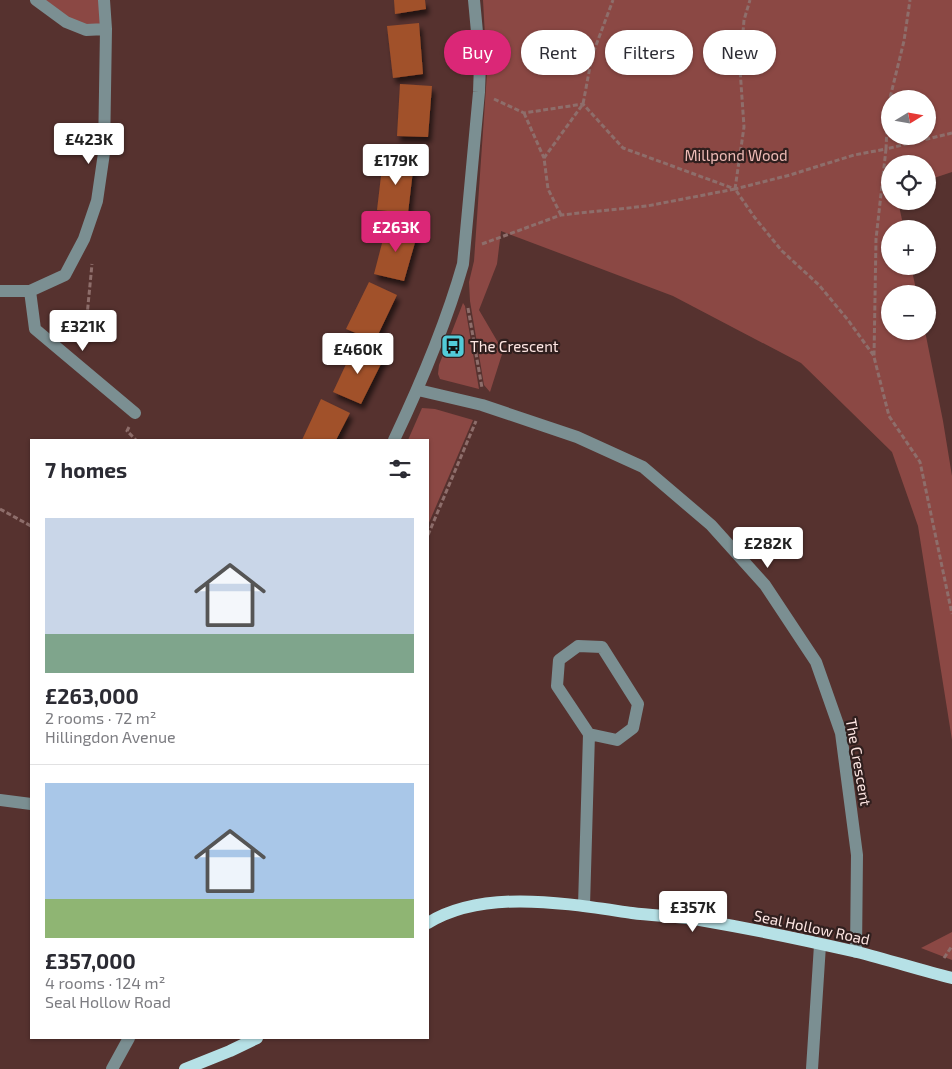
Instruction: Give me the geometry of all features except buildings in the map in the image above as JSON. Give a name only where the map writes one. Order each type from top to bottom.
[{"type":"main road","name":"Seal Hollow Road","points":[[429,923],[470,906],[537,902],[584,906],[698,920],[856,952],[952,978]]},
{"type":"main road","points":[[184,1069],[230,1051],[254,1039]]},
{"type":"street","points":[[36,0],[66,22],[86,30],[106,29]]},
{"type":"street","points":[[0,291],[30,292],[64,275],[84,239],[97,201],[104,153],[106,29],[104,0]]},
{"type":"street","points":[[394,439],[418,390],[458,282],[464,252],[479,92],[480,64],[474,0]]},
{"type":"street","points":[[30,292],[35,329],[134,413]]},
{"type":"street","name":"The Crescent","points":[[418,390],[482,405],[577,437],[643,467],[711,525],[764,585],[816,662],[841,733],[858,855],[856,952]]},
{"type":"street","points":[[584,906],[588,734],[557,686],[559,660],[578,646],[602,647],[638,704],[633,728],[617,740],[588,734]]},
{"type":"street","points":[[0,800],[30,804]]},
{"type":"street","points":[[812,1069],[820,945]]},
{"type":"street","points":[[112,1069],[127,1039]]},
{"type":"path","points":[[544,158],[583,104],[592,56],[613,0]]},
{"type":"path","points":[[736,189],[744,128],[740,69],[744,20],[750,0]]},
{"type":"path","points":[[910,0],[904,41],[888,106],[886,149],[876,239],[874,357],[889,416],[920,462],[952,614]]},
{"type":"path","points":[[479,92],[524,114],[583,104]]},
{"type":"path","points":[[583,104],[623,148],[736,189],[755,218],[782,251],[819,285],[848,320],[874,357]]},
{"type":"path","points":[[524,114],[544,158],[548,188],[561,215]]},
{"type":"path","points":[[464,252],[561,215],[646,206],[736,189],[854,155],[952,133]]},
{"type":"path","points":[[82,369],[92,264],[84,239]]},
{"type":"path","points":[[0,509],[30,525]]},
{"type":"green space","points":[[36,0],[104,0],[106,29],[86,30]]},
{"type":"green space","name":"Millpond Wood","points":[[483,0],[952,0],[952,172],[936,177],[936,155],[881,155],[881,210],[900,210],[902,220],[881,220],[881,275],[913,275],[915,285],[881,285],[881,340],[927,340],[943,421],[952,476],[952,740],[918,526],[892,452],[801,363],[673,296],[501,231],[497,264],[479,310],[503,351],[490,392],[484,385],[470,301],[469,282],[474,261],[487,75],[511,75],[511,30],[485,30]]},
{"type":"green space","points":[[463,303],[479,389],[440,379],[438,374],[439,365]]},
{"type":"green space","points":[[422,408],[435,409],[473,420],[429,523],[429,439],[408,439]]},
{"type":"green space","points":[[952,932],[952,960],[921,948]]},
{"type":"place","name":"The Crescent","points":[[453,346]]}]
